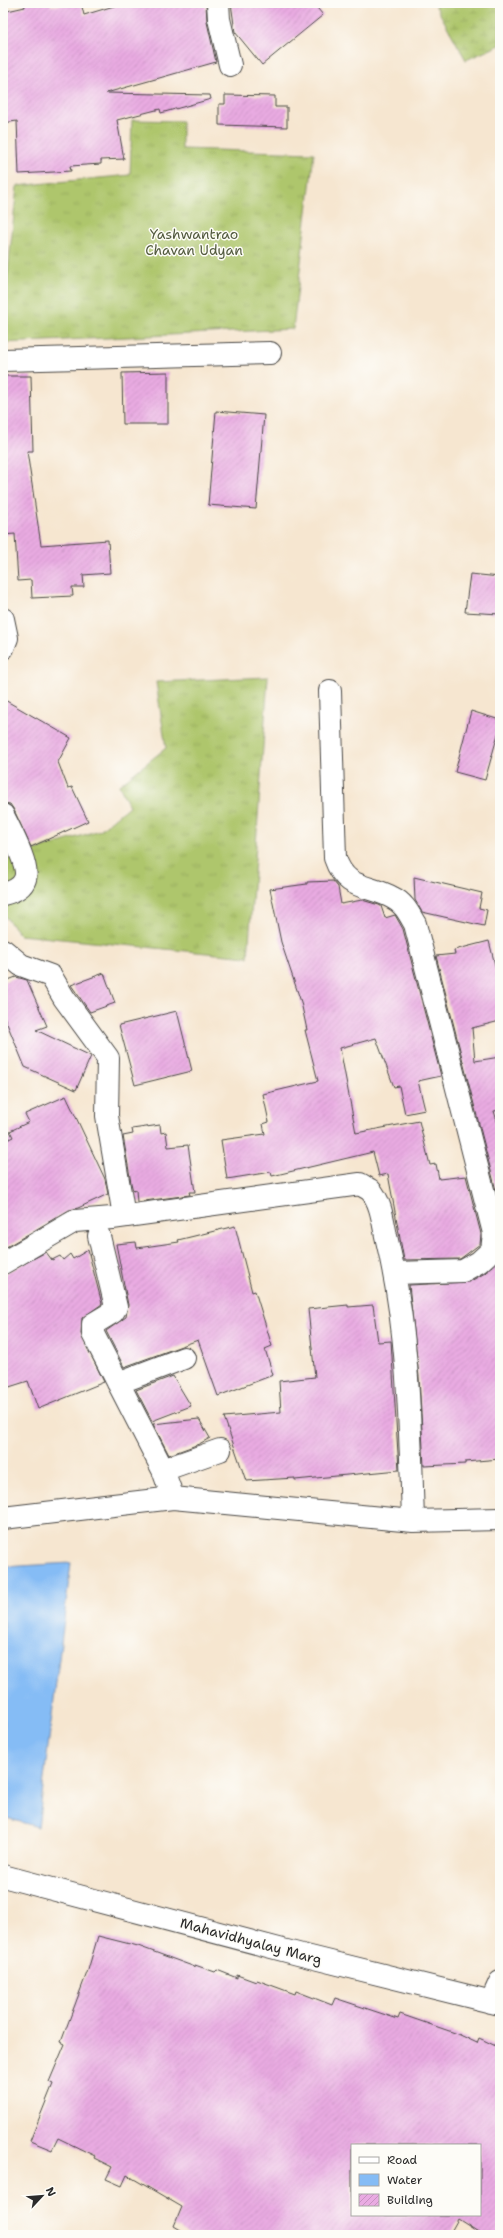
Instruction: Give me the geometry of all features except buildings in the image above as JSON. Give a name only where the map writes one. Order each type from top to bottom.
[{"type":"street","points":[[218,3],[219,19],[230,64]]},
{"type":"street","points":[[3,360],[270,353]]},
{"type":"street","points":[[3,619],[7,638],[3,648]]},
{"type":"street","points":[[330,691],[335,858],[339,871],[348,881],[394,898],[406,909],[414,924],[494,1233],[492,1250],[479,1262],[463,1271],[395,1273]]},
{"type":"street","points":[[3,815],[24,864],[26,878],[22,886],[3,894]]},
{"type":"street","points":[[3,950],[21,965],[51,976],[64,998],[108,1058],[107,1116],[124,1216]]},
{"type":"street","points":[[3,1263],[75,1221],[124,1216],[360,1184],[371,1191],[379,1208],[395,1273],[404,1328],[410,1390],[413,1521]]},
{"type":"street","points":[[99,1236],[116,1307],[113,1312],[92,1324],[93,1334],[163,1470],[173,1498]]},
{"type":"street","points":[[118,1383],[184,1358]]},
{"type":"street","points":[[163,1470],[220,1450]]},
{"type":"street","points":[[3,1518],[173,1498],[413,1521],[500,1519]]},
{"type":"street","name":"Mahavidhyalay Marg","points":[[3,1876],[298,1954],[496,2003]]},
{"type":"street","points":[[496,2003],[500,1982]]},
{"type":"green space","points":[[434,3],[500,3],[500,45],[466,60]]},
{"type":"green space","name":"Yashwantrao Chavan Udyan","points":[[132,120],[182,121],[182,149],[314,153],[293,329],[3,343],[3,319],[17,186],[130,175]]},
{"type":"green space","points":[[268,677],[248,957],[20,935],[3,914],[3,860],[100,830],[129,806],[119,785],[166,748],[156,682]]},
{"type":"water","points":[[71,1563],[38,1827],[3,1817],[3,1567]]}]
